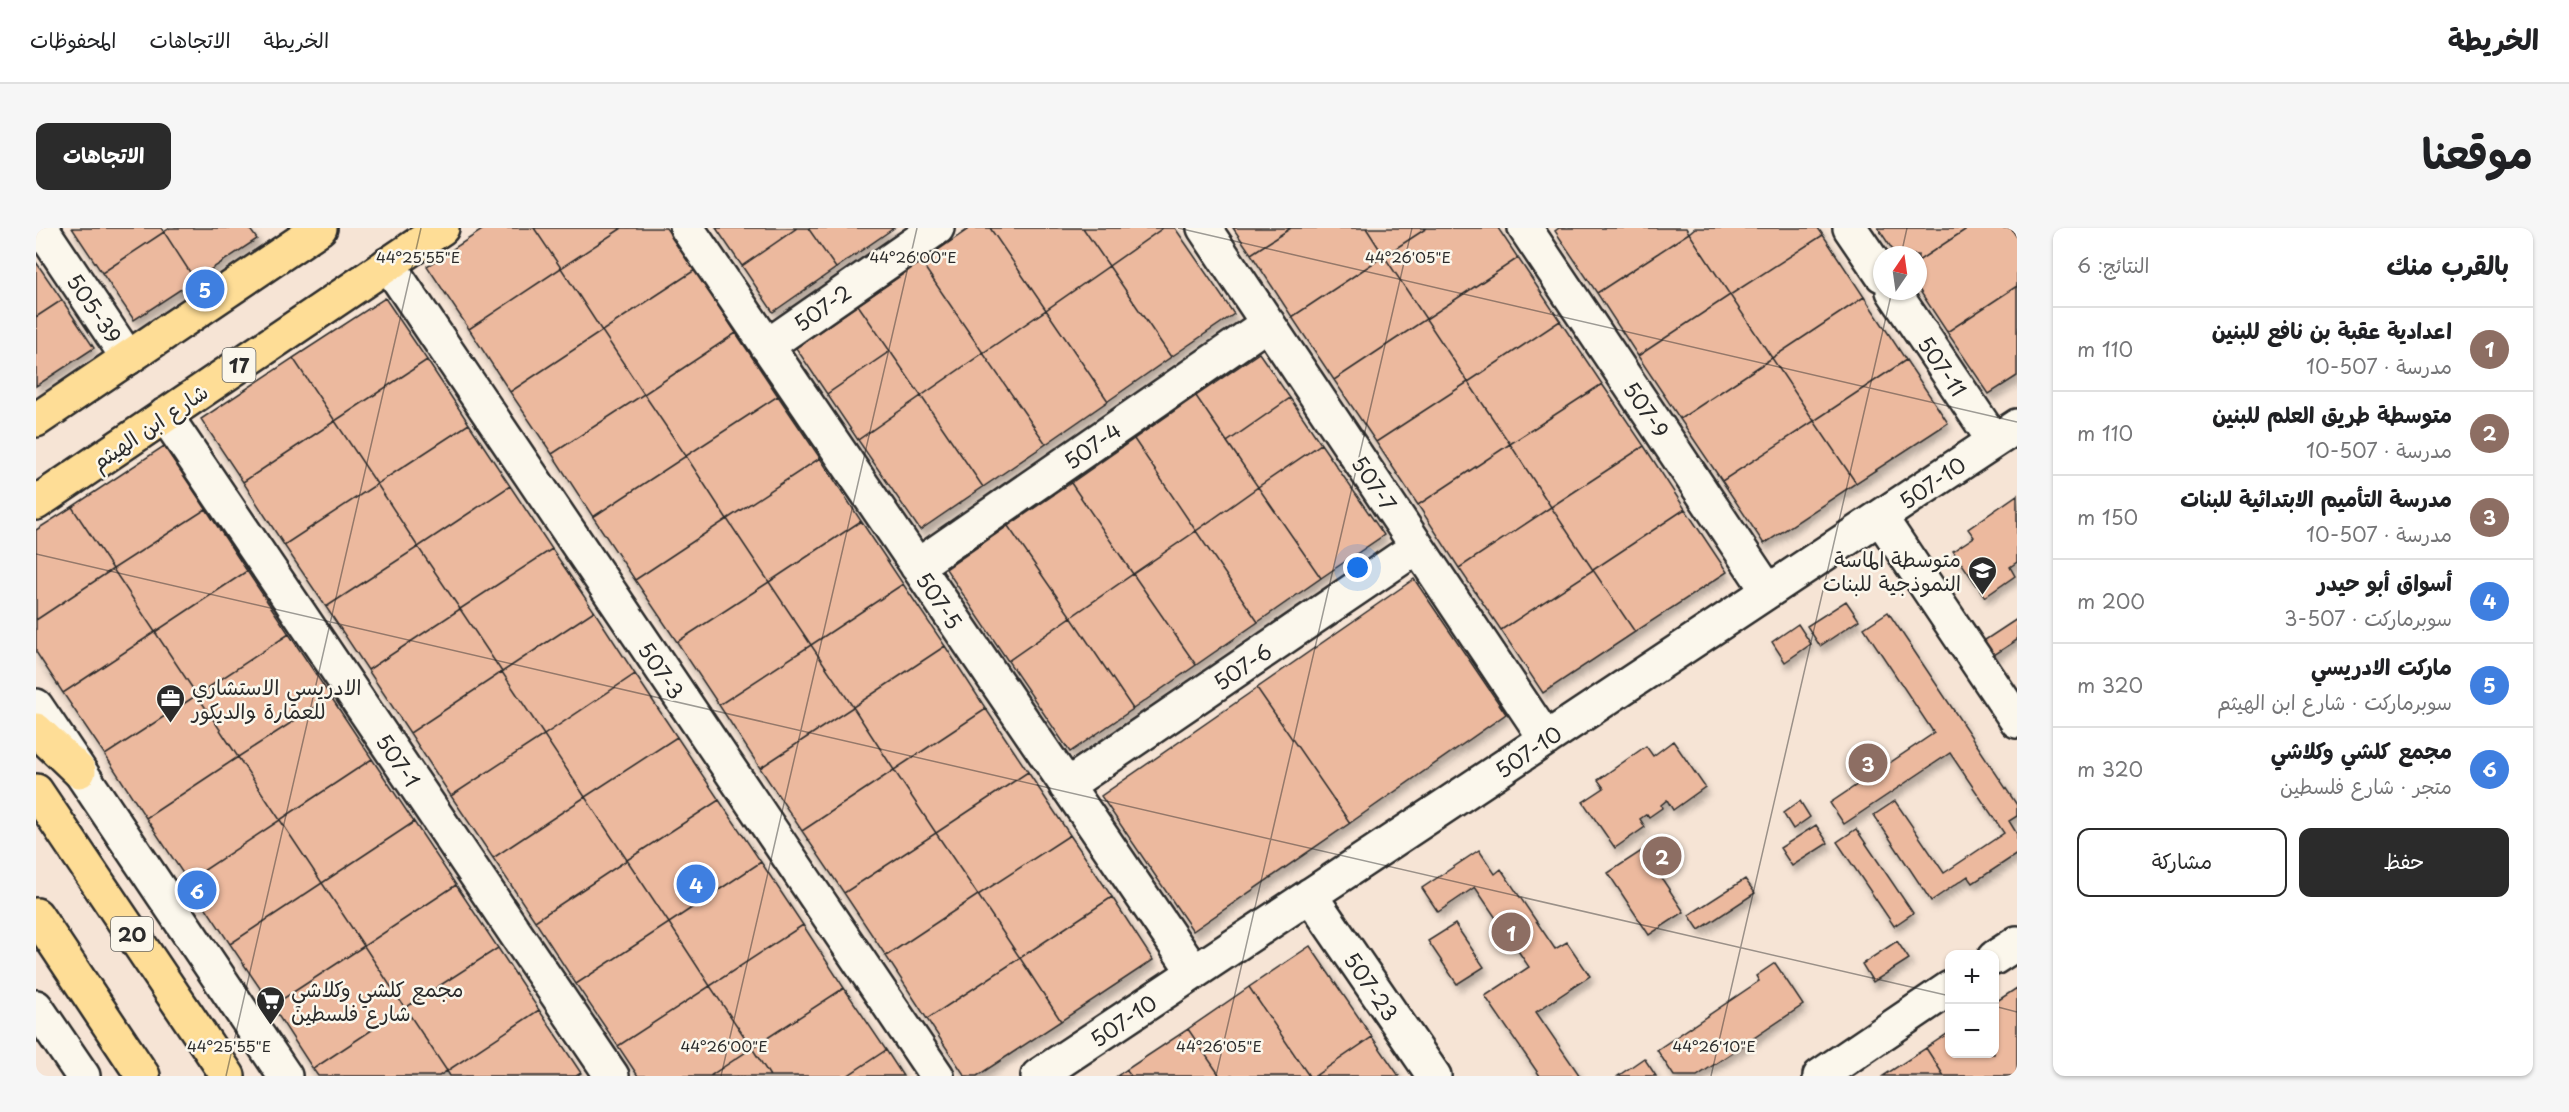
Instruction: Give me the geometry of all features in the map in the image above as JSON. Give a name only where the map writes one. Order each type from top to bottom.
[{"type":"main road","name":"شارع ابن الهيثم","points":[[36,503],[442,228]]},
{"type":"main road","points":[[36,420],[128,358],[301,233]]},
{"type":"main road","points":[[36,730],[79,771]]},
{"type":"main road","name":"20","points":[[36,791],[228,1076]]},
{"type":"main road","points":[[36,915],[143,1076]]},
{"type":"street","name":"505-39","points":[[41,228],[128,358]]},
{"type":"street","name":"507-5","points":[[687,228],[1194,972]]},
{"type":"street","name":"507-2","points":[[767,346],[937,228]]},
{"type":"street","name":"507-7","points":[[1204,228],[1546,739]]},
{"type":"street","name":"507-9","points":[[1525,228],[1768,591]]},
{"type":"street","points":[[1850,228],[1873,262]]},
{"type":"street","name":"507-3","points":[[388,264],[937,1076]]},
{"type":"street","name":"507-11","points":[[1900,300],[2005,433]]},
{"type":"street","name":"507-4","points":[[916,566],[1268,324]]},
{"type":"street","name":"507-1","points":[[165,415],[612,1076]]},
{"type":"street","name":"507-10","points":[[1038,1076],[2005,433]]},
{"type":"street","points":[[1880,517],[2017,721]]},
{"type":"street","name":"507-6","points":[[1066,786],[1417,546]]},
{"type":"street","points":[[36,706],[285,1076]]},
{"type":"street","name":"507-23","points":[[1310,895],[1434,1076]]},
{"type":"street","points":[[1820,1076],[1945,991]]},
{"type":"street","points":[[36,1006],[83,1076]]},
{"type":"building","points":[[72,228],[161,228],[164,232],[102,273]]},
{"type":"building","points":[[170,228],[249,228],[257,239],[195,280],[164,232]]},
{"type":"building","points":[[485,228],[534,228],[561,268],[469,329],[427,266]]},
{"type":"building","points":[[534,228],[622,228],[561,268]]},
{"type":"building","points":[[622,228],[666,228],[695,270],[602,331],[561,268]]},
{"type":"building","points":[[716,228],[797,228],[742,266]]},
{"type":"building","points":[[797,228],[808,228],[836,268],[773,312],[742,266]]},
{"type":"building","points":[[808,228],[894,228],[836,268]]},
{"type":"building","points":[[970,228],[990,228],[1046,310],[983,353],[921,262]]},
{"type":"building","points":[[990,228],[1083,228],[1109,266],[1046,310]]},
{"type":"building","points":[[1083,228],[1163,228],[1109,266]]},
{"type":"building","points":[[1163,228],[1175,228],[1234,314],[1171,357],[1109,266]]},
{"type":"building","points":[[1233,228],[1291,228],[1251,254]]},
{"type":"building","points":[[1291,228],[1366,228],[1384,256],[1292,317],[1251,254]]},
{"type":"building","points":[[1366,228],[1427,228],[1384,256]]},
{"type":"building","points":[[1427,228],[1498,228],[1518,258],[1426,319],[1384,256]]},
{"type":"building","points":[[1559,228],[1686,228],[1689,233],[1597,293],[1555,231]]},
{"type":"building","points":[[1695,228],[1818,228],[1823,235],[1730,295],[1689,233]]},
{"type":"building","points":[[1878,228],[1968,228],[1927,255],[1927,246],[1890,246]]},
{"type":"building","points":[[1968,228],[2011,228],[2017,237],[2017,286],[1947,332],[1926,300],[1927,255]]},
{"type":"building","points":[[164,232],[195,280],[134,320],[102,273]]},
{"type":"building","points":[[1689,233],[1730,295],[1638,356],[1597,293]]},
{"type":"building","points":[[1823,235],[1864,297],[1772,358],[1730,295]]},
{"type":"building","points":[[1384,256],[1426,319],[1334,380],[1292,317]]},
{"type":"building","points":[[1518,258],[1560,321],[1468,382],[1426,319]]},
{"type":"building","points":[[36,262],[62,300],[36,317]]},
{"type":"building","points":[[921,262],[983,353],[921,396],[858,305]]},
{"type":"building","points":[[1109,266],[1171,357],[1108,401],[1046,310]]},
{"type":"building","points":[[561,268],[602,331],[510,392],[469,329]]},
{"type":"building","points":[[695,270],[736,333],[644,394],[602,331]]},
{"type":"building","points":[[2017,286],[2017,376],[1989,394],[1947,332]]},
{"type":"building","points":[[1730,295],[1772,358],[1680,419],[1638,356]]},
{"type":"building","points":[[1864,297],[1906,360],[1814,421],[1772,358]]},
{"type":"building","points":[[385,298],[427,360],[335,421],[293,358]]},
{"type":"building","points":[[62,300],[94,348],[36,386],[36,317]]},
{"type":"building","points":[[858,305],[890,351],[827,394],[796,348]]},
{"type":"building","points":[[1046,310],[1108,401],[1046,444],[983,353]]},
{"type":"building","points":[[1426,319],[1468,382],[1376,442],[1334,380]]},
{"type":"building","points":[[1560,321],[1602,384],[1510,444],[1468,382]]},
{"type":"building","points":[[602,331],[644,394],[552,454],[510,392]]},
{"type":"building","points":[[736,333],[778,396],[686,456],[644,394]]},
{"type":"building","points":[[890,351],[921,396],[858,440],[827,394]]},
{"type":"building","points":[[983,353],[1046,444],[983,487],[921,396]]},
{"type":"building","points":[[1259,353],[1290,398],[1227,442],[1196,396]]},
{"type":"building","points":[[293,358],[335,421],[243,482],[201,419]]},
{"type":"building","points":[[1772,358],[1814,421],[1722,481],[1680,419]]},
{"type":"building","points":[[427,360],[469,424],[377,484],[335,421]]},
{"type":"building","points":[[1906,360],[1948,423],[1856,483],[1814,421]]},
{"type":"building","points":[[1468,382],[1510,444],[1418,505],[1376,442]]},
{"type":"building","points":[[1602,384],[1644,446],[1551,507],[1510,444]]},
{"type":"building","points":[[644,394],[686,456],[593,517],[552,454]]},
{"type":"building","points":[[778,396],[820,458],[727,519],[686,456]]},
{"type":"building","points":[[921,396],[983,487],[920,530],[858,440]]},
{"type":"building","points":[[1196,396],[1258,487],[1196,531],[1134,439]]},
{"type":"building","points":[[1290,398],[1321,444],[1258,487],[1227,442]]},
{"type":"building","points":[[335,421],[377,484],[284,545],[243,482]]},
{"type":"building","points":[[1814,421],[1856,483],[1764,544],[1722,481]]},
{"type":"building","points":[[469,424],[510,486],[418,547],[377,484]]},
{"type":"building","points":[[1134,439],[1196,531],[1133,574],[1071,483]]},
{"type":"building","points":[[1321,444],[1384,535],[1321,578],[1258,487]]},
{"type":"building","points":[[1510,444],[1551,507],[1459,568],[1418,505]]},
{"type":"building","points":[[164,446],[206,509],[113,569],[72,507]]},
{"type":"building","points":[[1644,446],[1685,509],[1593,570],[1551,507]]},
{"type":"building","points":[[686,456],[727,519],[635,580],[593,517]]},
{"type":"building","points":[[820,458],[861,521],[769,582],[727,519]]},
{"type":"building","points":[[1071,483],[1133,574],[1071,617],[1008,526]]},
{"type":"building","points":[[377,484],[418,547],[326,607],[284,545]]},
{"type":"building","points":[[510,486],[552,549],[460,609],[418,547]]},
{"type":"building","points":[[1258,487],[1321,578],[1258,622],[1196,531]]},
{"type":"building","points":[[2017,495],[2017,562],[2010,567],[2015,576],[1985,597],[1953,551],[1974,537],[1968,529]]},
{"type":"building","points":[[72,507],[113,569],[36,620],[36,530]]},
{"type":"building","points":[[1551,507],[1593,570],[1501,630],[1459,568]]},
{"type":"building","points":[[206,509],[247,571],[155,632],[113,569]]},
{"type":"building","points":[[1685,509],[1727,572],[1635,632],[1593,570]]},
{"type":"building","points":[[727,519],[769,582],[677,642],[635,580]]},
{"type":"building","points":[[861,521],[903,584],[811,645],[769,582]]},
{"type":"building","points":[[1008,526],[1071,617],[1008,661],[946,569]]},
{"type":"building","points":[[1196,531],[1258,622],[1196,665],[1133,574]]},
{"type":"building","points":[[418,547],[460,609],[368,670],[326,607]]},
{"type":"building","points":[[552,549],[594,611],[502,672],[460,609]]},
{"type":"building","points":[[113,569],[155,632],[63,693],[36,652],[36,620]]},
{"type":"building","points":[[1593,570],[1635,632],[1543,693],[1501,630]]},
{"type":"building","points":[[247,571],[289,634],[197,695],[155,632]]},
{"type":"building","points":[[1133,574],[1196,665],[1133,709],[1071,617]]},
{"type":"building","points":[[1414,579],[1506,714],[1350,823],[1257,688]]},
{"type":"building","points":[[769,582],[811,645],[719,705],[677,642]]},
{"type":"building","points":[[903,584],[945,646],[853,707],[811,645]]},
{"type":"building","points":[[1846,601],[1859,620],[1820,646],[1807,626]]},
{"type":"building","points":[[460,609],[502,672],[410,733],[368,670]]},
{"type":"building","points":[[594,611],[635,674],[544,735],[502,672]]},
{"type":"building","points":[[1888,612],[2017,805],[2017,816],[2009,821],[2017,834],[2017,854],[1973,883],[1968,876],[1931,901],[1874,815],[1895,801],[1944,873],[2004,833],[1950,753],[1844,824],[1830,803],[1934,733],[1864,628]]},
{"type":"building","points":[[1071,617],[1133,709],[1070,752],[1008,661]]},
{"type":"building","points":[[2017,619],[2017,640],[1991,657],[1982,642]]},
{"type":"building","points":[[1798,624],[1811,644],[1785,662],[1772,642]]},
{"type":"building","points":[[155,632],[197,695],[105,755],[63,693]]},
{"type":"building","points":[[289,634],[331,697],[238,757],[197,695]]},
{"type":"building","points":[[811,645],[853,707],[760,768],[719,705]]},
{"type":"building","points":[[945,646],[986,709],[894,770],[853,707]]},
{"type":"building","points":[[502,672],[544,735],[451,796],[410,733]]},
{"type":"building","points":[[635,674],[677,737],[585,797],[544,735]]},
{"type":"building","points":[[1257,688],[1350,823],[1193,931],[1101,796]]},
{"type":"building","points":[[197,695],[238,757],[146,818],[105,755]]},
{"type":"building","points":[[331,697],[372,759],[280,820],[238,757]]},
{"type":"building","points":[[853,707],[894,770],[802,831],[760,768]]},
{"type":"building","points":[[986,709],[1028,772],[936,833],[894,770]]},
{"type":"building","points":[[544,735],[585,797],[493,858],[451,796]]},
{"type":"building","points":[[677,737],[719,800],[627,860],[585,797]]},
{"type":"building","points":[[1673,741],[1705,787],[1673,810],[1667,800],[1661,805],[1662,808],[1649,817],[1647,814],[1640,819],[1645,827],[1615,848],[1583,802],[1604,788],[1598,780],[1646,746],[1653,756]]},
{"type":"building","points":[[238,757],[280,820],[188,881],[146,818]]},
{"type":"building","points":[[372,759],[414,822],[322,883],[280,820]]},
{"type":"building","points":[[894,770],[936,833],[844,893],[802,831]]},
{"type":"building","points":[[1028,772],[1070,835],[978,895],[936,833]]},
{"type":"building","points":[[585,797],[627,860],[535,921],[493,858]]},
{"type":"building","points":[[719,800],[761,862],[669,923],[627,860]]},
{"type":"building","points":[[1800,801],[1810,817],[1793,829],[1783,813]]},
{"type":"building","points":[[280,820],[322,883],[230,944],[188,881]]},
{"type":"building","points":[[414,822],[456,885],[364,946],[322,883]]},
{"type":"building","points":[[1816,825],[1828,843],[1792,866],[1780,848]]},
{"type":"building","points":[[1856,829],[1913,913],[1894,926],[1837,842]]},
{"type":"building","points":[[936,833],[978,895],[886,956],[844,893]]},
{"type":"building","points":[[1070,835],[1112,897],[1020,958],[978,895]]},
{"type":"building","points":[[1479,850],[1495,874],[1501,869],[1555,949],[1567,942],[1590,976],[1536,1012],[1580,1076],[1540,1076],[1485,996],[1529,967],[1475,887],[1438,912],[1422,888]]},
{"type":"building","points":[[1643,850],[1684,912],[1649,935],[1608,873]]},
{"type":"building","points":[[627,860],[669,923],[576,984],[535,921]]},
{"type":"building","points":[[761,862],[803,925],[710,986],[669,923]]},
{"type":"building","points":[[1745,879],[1755,893],[1699,930],[1689,915]]},
{"type":"building","points":[[322,883],[364,946],[272,1006],[230,944]]},
{"type":"building","points":[[456,885],[498,948],[405,1008],[364,946]]},
{"type":"building","points":[[978,895],[1020,958],[927,1019],[886,956]]},
{"type":"building","points":[[1112,897],[1153,960],[1061,1021],[1020,958]]},
{"type":"building","points":[[669,923],[710,986],[618,1046],[576,984]]},
{"type":"building","points":[[1455,924],[1484,967],[1457,984],[1428,941]]},
{"type":"building","points":[[803,925],[844,988],[752,1048],[710,986]]},
{"type":"building","points":[[1897,941],[1909,959],[1873,982],[1862,964]]},
{"type":"building","points":[[364,946],[405,1008],[313,1069],[272,1006]]},
{"type":"building","points":[[1310,946],[1372,1037],[1315,1076],[1309,1076],[1249,987]]},
{"type":"building","points":[[498,948],[539,1010],[447,1071],[405,1008]]},
{"type":"building","points":[[1020,958],[1061,1021],[977,1076],[965,1076],[927,1019]]},
{"type":"building","points":[[1775,963],[1803,1005],[1697,1076],[1674,1076],[1657,1050],[1759,981],[1756,976]]},
{"type":"building","points":[[710,986],[752,1048],[710,1076],[638,1076],[618,1046]]},
{"type":"building","points":[[1249,987],[1309,1076],[1220,1076],[1188,1029]]},
{"type":"building","points":[[844,988],[886,1050],[847,1076],[770,1076],[752,1048]]},
{"type":"building","points":[[2017,988],[2017,1076],[1944,1076],[1926,1048],[1945,1035],[1945,1058],[1999,1058],[1999,1000]]},
{"type":"building","points":[[405,1008],[447,1071],[439,1076],[318,1076],[313,1069]]},
{"type":"building","points":[[539,1010],[581,1073],[576,1076],[450,1076],[447,1071]]},
{"type":"building","points":[[1188,1029],[1220,1076],[1131,1076],[1126,1070]]},
{"type":"building","points":[[1372,1037],[1399,1076],[1315,1076]]},
{"type":"building","points":[[752,1048],[770,1076],[710,1076]]},
{"type":"building","points":[[1926,1048],[1944,1076],[1883,1076]]},
{"type":"building","points":[[886,1050],[903,1076],[847,1076]]},
{"type":"building","points":[[1644,1058],[1656,1076],[1618,1076]]},
{"type":"building","points":[[1126,1070],[1131,1076],[1117,1076]]},
{"type":"place","name":"ماركت الادريسي","points":[[205,289]]},
{"type":"place","name":"متوسطة الماسة النموذجية للبنات","points":[[1982,596]]},
{"type":"place","name":"الادريسي الاستشاري للعمارة والديكور","points":[[171,724]]},
{"type":"place","name":"مدرسة التأميم الابتدائية للبنات","points":[[1868,763]]},
{"type":"place","name":"متوسطة طريق العلم للبنين","points":[[1662,856]]},
{"type":"place","name":"أسواق أبو حيدر","points":[[696,884]]},
{"type":"place","name":"مجمع كلشي وكلاشي","points":[[197,890]]},
{"type":"place","name":"اعدادية عقبة بن نافع للبنين","points":[[1511,932]]},
{"type":"place","name":"مجمع كلشي وكلاشي شارع فلسطين","points":[[270,1026]]}]
